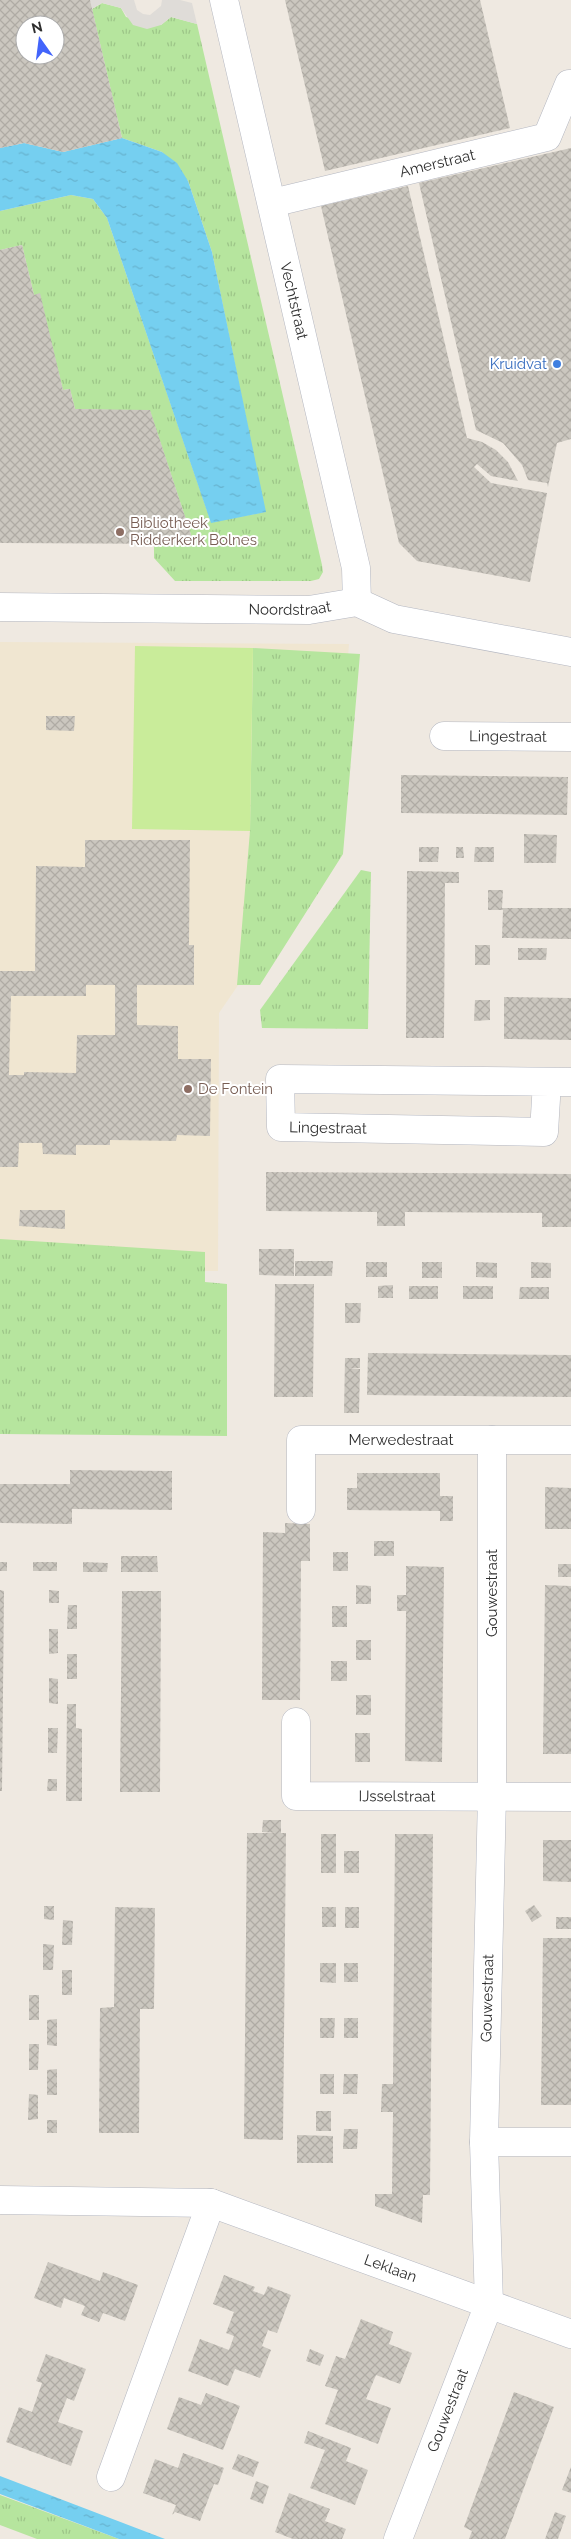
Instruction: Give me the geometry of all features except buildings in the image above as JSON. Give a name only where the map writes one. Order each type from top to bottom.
[{"type":"street","name":"Vechtstraat","points":[[224,0],[356,568],[357,602]]},
{"type":"street","name":"Amerstraat","points":[[272,203],[547,137],[569,84]]},
{"type":"street","name":"Noordstraat","points":[[0,607],[309,610],[357,602]]},
{"type":"street","points":[[357,602],[394,619],[571,652]]},
{"type":"street","name":"Lingestraat","points":[[444,736],[571,737]]},
{"type":"street","name":"Lingestraat","points":[[280,1079],[559,1082],[544,1132],[281,1127],[280,1079]]},
{"type":"street","name":"Merwedestraat","points":[[301,1510],[301,1440],[571,1440]]},
{"type":"street","name":"Gouwestraat","points":[[398,2539],[489,2304],[484,2142],[492,1795],[492,1440]]},
{"type":"street","name":"IJsselstraat","points":[[296,1722],[296,1796],[492,1795],[571,1797]]},
{"type":"street","points":[[484,2142],[571,2142]]},
{"type":"street","name":"Leklaan","points":[[0,2200],[211,2203],[571,2334]]},
{"type":"street","points":[[111,2477],[211,2203]]},
{"type":"shaded area","points":[[90,0],[134,0],[137,10],[143,14],[150,15],[161,6],[162,0],[180,0],[192,3],[197,24],[171,17],[161,25],[147,29],[133,25],[121,8],[102,3],[92,9]]},
{"type":"shaded area","points":[[0,642],[349,644],[331,850],[219,1013],[218,1271],[0,1271]]},
{"type":"green space","points":[[102,3],[121,8],[126,17],[161,25],[171,17],[197,24],[322,565],[323,572],[319,579],[311,581],[175,581],[154,558],[154,545],[194,544],[150,411],[75,409],[70,389],[63,390],[39,294],[34,295],[22,245],[0,250],[0,211],[71,195],[93,199],[107,218],[211,522],[265,512],[212,252],[188,181],[162,152],[122,138],[92,9]]},
{"type":"green space","points":[[135,646],[253,648],[250,831],[132,829]]},
{"type":"green space","points":[[253,648],[360,654],[343,854],[260,985],[237,985],[250,831]]},
{"type":"green space","points":[[361,870],[371,872],[368,1029],[262,1028],[260,1010]]},
{"type":"green space","points":[[0,1239],[205,1252],[205,1282],[227,1284],[227,1436],[0,1434]]},
{"type":"green space","points":[[0,2495],[119,2539],[37,2539],[0,2525]]},
{"type":"water","points":[[122,138],[162,152],[177,163],[188,181],[212,252],[266,512],[211,523],[107,218],[93,199],[71,195],[0,211],[0,148],[24,143],[63,152]]},
{"type":"water","points":[[0,2476],[165,2539],[119,2539],[0,2494]]},
{"type":"place","name":"Kruidvat","points":[[557,364]]},
{"type":"place","name":"Bibliotheek Ridderkerk Bolnes","points":[[120,532]]},
{"type":"place","name":"De Fontein","points":[[188,1089]]}]
